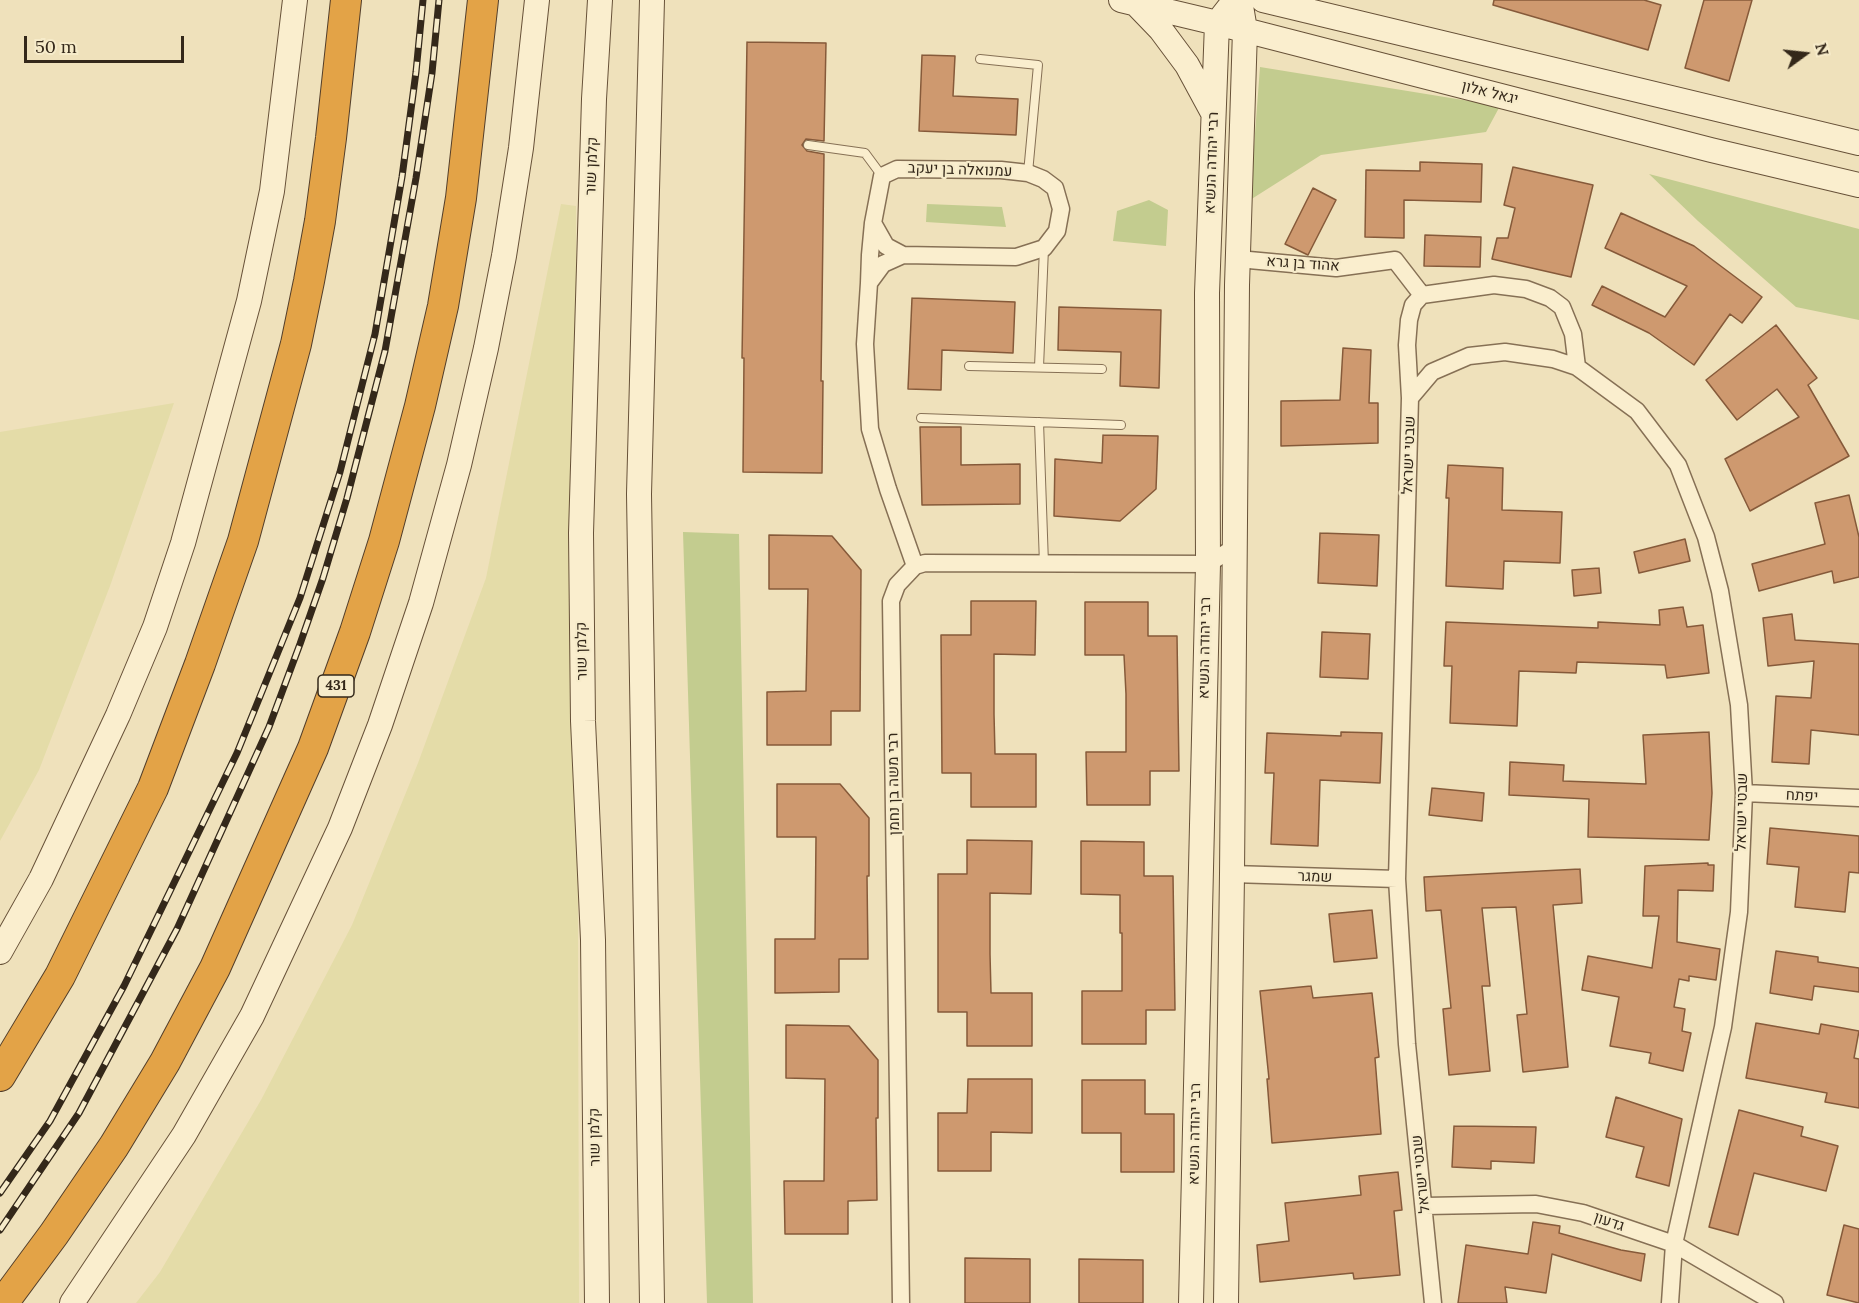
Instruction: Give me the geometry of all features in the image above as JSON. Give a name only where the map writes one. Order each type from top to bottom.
[{"type":"highway","points":[[0,1076],[60,976],[153,788],[243,541],[293,355],[309,281],[324,197],[346,0]]},
{"type":"highway","name":"431","points":[[3,1303],[54,1234],[114,1146],[165,1062],[215,968],[313,748],[355,632],[384,541],[420,406],[443,306],[461,198],[483,0]]},
{"type":"main road","points":[[0,952],[41,879],[118,715],[155,627],[183,543],[249,300],[273,191],[295,0]]},
{"type":"main road","points":[[72,1303],[184,1135],[252,1016],[340,828],[380,725],[421,603],[459,465],[486,348],[504,256],[521,148],[537,0]]},
{"type":"main road","name":"קלמן שור","points":[[597,1303],[593,940],[583,721],[581,533],[594,99],[600,0]]},
{"type":"main road","points":[[652,1303],[639,494],[651,24],[655,0]]},
{"type":"main road","points":[[1217,22],[1235,0]]},
{"type":"main road","name":"רבי יהודה הנשיא","points":[[1226,1303],[1238,259],[1245,30],[1240,0]]},
{"type":"main road","points":[[1263,0],[1859,143]]},
{"type":"main road","points":[[1128,2],[1161,30],[1187,65],[1214,114]]},
{"type":"main road","name":"יגאל אלון","points":[[1128,2],[1217,22],[1711,150],[1859,185]]},
{"type":"main road","name":"רבי יהודה הנשיא","points":[[1191,1303],[1208,564],[1207,293],[1217,22]]},
{"type":"street","name":"עמנואלה בן יעקב","points":[[882,176],[897,169],[1001,170],[1028,173],[1044,179],[1055,188],[1061,209],[1057,231],[1044,248]]},
{"type":"street","points":[[882,176],[873,223],[865,344],[870,429],[915,566],[926,563],[1208,564],[1235,547]]},
{"type":"street","points":[[873,223],[886,246],[903,255]]},
{"type":"street","points":[[869,283],[883,264],[903,255],[1016,257],[1044,248]]},
{"type":"street","name":"אהוד בן גרא","points":[[1238,259],[1336,268],[1395,260],[1422,295]]},
{"type":"street","points":[[1422,295],[1494,285],[1526,289],[1550,298],[1562,307],[1573,334],[1577,367]]},
{"type":"street","name":"שבטי ישראל","points":[[1422,295],[1413,305],[1407,345],[1410,398],[1397,879],[1407,1044],[1433,1303]]},
{"type":"street","name":"שבטי ישראל","points":[[1410,398],[1432,372],[1469,356],[1505,352],[1553,359],[1577,367],[1637,411],[1678,465],[1706,537],[1720,591],[1739,705],[1744,793],[1739,912],[1723,1027],[1674,1244],[1670,1303]]},
{"type":"street","points":[[1208,564],[1235,585]]},
{"type":"street","name":"רבי משה בן נחמן","points":[[901,1303],[891,600],[897,585],[915,566]]},
{"type":"street","name":"יפתח","points":[[1744,793],[1859,798]]},
{"type":"street","name":"שמגר","points":[[1232,874],[1397,879]]},
{"type":"street","name":"גדעון","points":[[1425,1206],[1536,1203],[1583,1213],[1674,1244],[1775,1303]]},
{"type":"lane","points":[[980,59],[1038,65],[1028,173]]},
{"type":"lane","points":[[808,145],[865,153],[882,176]]},
{"type":"lane","points":[[1039,367],[1044,248]]},
{"type":"lane","points":[[969,366],[1102,369]]},
{"type":"lane","points":[[921,418],[1121,424]]},
{"type":"lane","points":[[1039,422],[1044,564]]},
{"type":"shaded area","points":[[561,204],[576,206],[579,1303],[136,1303],[160,1272],[261,1100],[352,925],[418,763],[486,578]]},
{"type":"shaded area","points":[[174,403],[110,586],[39,770],[0,841],[0,432]]},
{"type":"green space","points":[[1260,67],[1500,106],[1486,132],[1321,155],[1250,200]]},
{"type":"green space","points":[[1649,174],[1859,229],[1859,320],[1796,307],[1698,221]]},
{"type":"green space","points":[[1149,200],[1168,210],[1166,246],[1113,241],[1117,211]]},
{"type":"green space","points":[[927,204],[1002,207],[1006,227],[926,222]]},
{"type":"green space","points":[[683,532],[739,534],[753,1303],[707,1303]]},
{"type":"building","points":[[1494,0],[1644,0],[1661,5],[1648,50],[1493,5]]},
{"type":"building","points":[[1704,0],[1752,0],[1729,81],[1685,68]]},
{"type":"building","points":[[747,42],[826,43],[824,141],[806,139],[802,145],[807,151],[824,154],[822,473],[743,472],[744,358],[742,358]]},
{"type":"building","points":[[922,55],[955,56],[953,96],[1018,99],[1016,135],[919,131]]},
{"type":"building","points":[[1420,162],[1482,164],[1481,202],[1404,200],[1404,238],[1365,237],[1366,170],[1420,171]]},
{"type":"building","points":[[1513,167],[1593,185],[1571,277],[1492,259],[1497,238],[1508,238],[1515,208],[1504,205]]},
{"type":"building","points":[[1313,188],[1336,200],[1308,255],[1285,244]]},
{"type":"building","points":[[1621,213],[1694,246],[1762,297],[1742,323],[1730,314],[1694,365],[1649,333],[1592,305],[1602,286],[1665,317],[1687,286],[1605,248]]},
{"type":"building","points":[[1425,235],[1481,237],[1480,267],[1424,266]]},
{"type":"building","points":[[912,298],[1015,302],[1013,353],[942,350],[941,390],[908,389]]},
{"type":"building","points":[[1059,307],[1161,310],[1159,388],[1120,386],[1121,352],[1058,350]]},
{"type":"building","points":[[1776,325],[1817,378],[1808,385],[1849,456],[1750,511],[1725,459],[1799,417],[1777,389],[1737,420],[1706,380]]},
{"type":"building","points":[[1343,348],[1371,350],[1369,403],[1378,403],[1378,443],[1281,446],[1281,401],[1340,400]]},
{"type":"building","points":[[920,427],[961,427],[961,465],[1020,464],[1020,504],[922,505]]},
{"type":"building","points":[[1103,435],[1158,436],[1156,489],[1120,521],[1054,516],[1055,459],[1102,463]]},
{"type":"building","points":[[1448,465],[1503,468],[1502,510],[1562,512],[1560,563],[1504,561],[1503,589],[1446,586]]},
{"type":"building","points":[[1849,495],[1859,537],[1859,577],[1834,583],[1832,571],[1759,591],[1752,564],[1825,544],[1815,503]]},
{"type":"building","points":[[1320,533],[1379,535],[1377,586],[1318,583]]},
{"type":"building","points":[[769,535],[832,536],[861,570],[860,711],[831,711],[831,745],[767,745],[767,692],[806,691],[808,589],[769,589]]},
{"type":"building","points":[[1685,539],[1690,561],[1639,573],[1634,552]]},
{"type":"building","points":[[1599,568],[1601,593],[1574,596],[1572,570]]},
{"type":"building","points":[[971,601],[1036,601],[1035,655],[994,654],[994,714],[995,754],[1036,754],[1036,807],[971,807],[971,773],[942,773],[941,635],[971,635]]},
{"type":"building","points":[[1085,602],[1148,602],[1148,636],[1177,636],[1179,771],[1150,771],[1150,805],[1087,805],[1086,752],[1126,752],[1126,694],[1124,655],[1085,655]]},
{"type":"building","points":[[1683,607],[1687,627],[1703,625],[1709,673],[1667,678],[1665,665],[1577,662],[1576,673],[1519,671],[1517,726],[1450,723],[1452,666],[1444,666],[1446,622],[1598,628],[1598,622],[1660,625],[1659,610]]},
{"type":"building","points":[[1792,614],[1795,640],[1859,644],[1859,735],[1811,730],[1809,764],[1772,762],[1776,696],[1811,698],[1814,661],[1768,666],[1763,618]]},
{"type":"building","points":[[1322,632],[1370,634],[1368,679],[1320,677]]},
{"type":"building","points":[[1341,732],[1382,733],[1380,783],[1320,780],[1318,846],[1271,844],[1274,773],[1265,773],[1267,733],[1341,736]]},
{"type":"building","points":[[1709,732],[1712,793],[1709,840],[1588,837],[1589,799],[1509,795],[1510,762],[1564,765],[1563,781],[1646,784],[1643,735]]},
{"type":"building","points":[[777,784],[840,784],[869,818],[868,959],[839,959],[839,992],[775,993],[775,939],[815,939],[816,837],[777,837]]},
{"type":"building","points":[[1432,788],[1484,793],[1482,821],[1429,815]]},
{"type":"building","points":[[1770,828],[1859,836],[1859,873],[1849,872],[1845,912],[1795,907],[1799,867],[1767,864]]},
{"type":"building","points":[[967,840],[1032,841],[1031,894],[990,893],[990,954],[991,993],[1032,993],[1032,1046],[967,1046],[967,1012],[938,1012],[938,874],[967,874]]},
{"type":"building","points":[[1081,841],[1144,842],[1144,876],[1173,876],[1175,1010],[1146,1010],[1146,1044],[1082,1044],[1082,991],[1122,991],[1122,933],[1120,933],[1120,895],[1081,894]]},
{"type":"building","points":[[1708,863],[1708,865],[1714,865],[1713,891],[1678,890],[1677,942],[1720,949],[1716,980],[1689,976],[1689,981],[1679,979],[1674,1007],[1685,1009],[1682,1031],[1691,1033],[1683,1071],[1649,1063],[1651,1053],[1610,1046],[1619,997],[1582,990],[1588,956],[1652,968],[1659,916],[1643,916],[1645,866]]},
{"type":"building","points":[[1580,869],[1582,903],[1553,905],[1568,1067],[1523,1072],[1517,1015],[1527,1014],[1516,907],[1482,908],[1490,986],[1482,986],[1490,1071],[1449,1075],[1443,1009],[1451,1008],[1441,910],[1426,911],[1424,877]]},
{"type":"building","points":[[1372,910],[1377,958],[1334,962],[1329,914]]},
{"type":"building","points":[[1776,951],[1818,957],[1818,962],[1859,968],[1859,992],[1814,986],[1812,1000],[1770,993]]},
{"type":"building","points":[[1311,986],[1313,998],[1372,993],[1379,1057],[1375,1058],[1381,1134],[1272,1143],[1267,1079],[1269,1079],[1260,991]]},
{"type":"building","points":[[1756,1023],[1819,1034],[1821,1024],[1859,1031],[1854,1058],[1859,1059],[1859,1108],[1825,1102],[1827,1093],[1746,1078]]},
{"type":"building","points":[[786,1025],[849,1026],[878,1060],[877,1200],[848,1201],[848,1234],[785,1234],[784,1181],[824,1181],[825,1079],[786,1078]]},
{"type":"building","points":[[968,1079],[1032,1079],[1032,1133],[991,1132],[991,1171],[938,1171],[938,1113],[967,1113]]},
{"type":"building","points":[[1082,1080],[1145,1080],[1145,1114],[1174,1114],[1174,1172],[1121,1172],[1121,1133],[1082,1133]]},
{"type":"building","points":[[1616,1097],[1682,1119],[1669,1186],[1636,1177],[1644,1147],[1606,1137]]},
{"type":"building","points":[[1739,1110],[1803,1127],[1801,1136],[1838,1146],[1826,1191],[1754,1173],[1738,1235],[1709,1227]]},
{"type":"building","points":[[1454,1126],[1536,1127],[1534,1163],[1491,1161],[1491,1169],[1452,1167]]},
{"type":"building","points":[[1398,1172],[1402,1210],[1394,1211],[1400,1275],[1354,1279],[1353,1273],[1260,1282],[1257,1245],[1289,1241],[1285,1203],[1361,1195],[1359,1176]]},
{"type":"building","points":[[1533,1222],[1560,1226],[1559,1233],[1621,1250],[1645,1254],[1641,1281],[1552,1254],[1546,1293],[1505,1287],[1507,1303],[1458,1303],[1466,1245],[1528,1254]]},
{"type":"building","points":[[1844,1225],[1859,1229],[1859,1303],[1827,1295]]},
{"type":"building","points":[[965,1258],[1030,1259],[1030,1303],[965,1303]]},
{"type":"building","points":[[1079,1259],[1143,1260],[1143,1303],[1079,1303]]},
{"type":"railway","points":[[0,1193],[50,1121],[124,986],[237,753],[300,598],[340,472],[375,334],[402,177],[423,0]]},
{"type":"railway","points":[[0,1230],[79,1113],[177,929],[269,727],[300,644],[347,498],[385,351],[416,178],[432,73],[439,0]]}]
